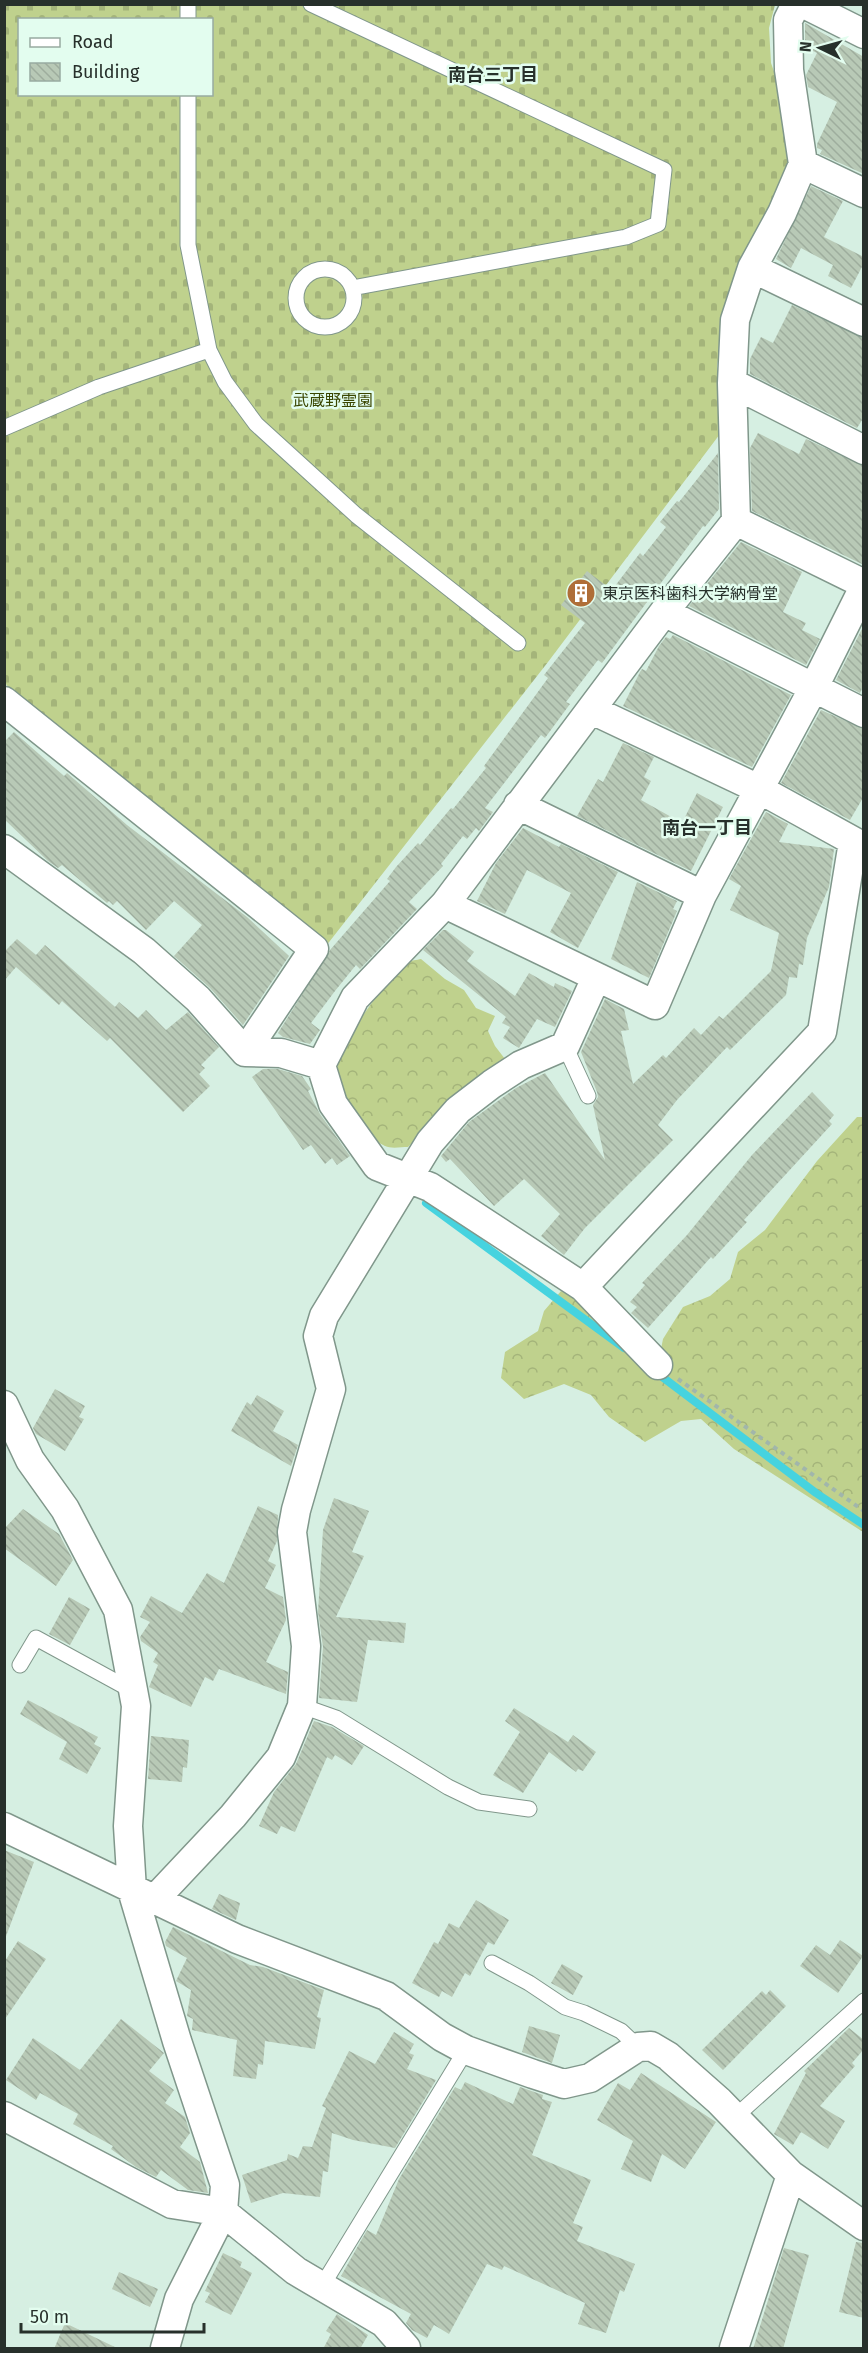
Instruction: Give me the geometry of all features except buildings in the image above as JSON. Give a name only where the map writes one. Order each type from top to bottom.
[{"type":"street","points":[[658,1365],[584,1287],[430,1187],[377,1166],[333,1104],[321,1065],[355,998],[445,904],[664,612],[736,520],[732,383],[735,320],[752,268],[804,164],[789,70],[788,20],[796,4]]},
{"type":"street","points":[[804,4],[864,34]]},
{"type":"street","points":[[804,164],[864,193]]},
{"type":"street","points":[[752,268],[864,322]]},
{"type":"street","points":[[732,383],[864,450]]},
{"type":"street","points":[[445,904],[655,1005],[702,895],[813,689],[864,585],[736,520]]},
{"type":"street","points":[[664,612],[864,713]]},
{"type":"street","points":[[6,707],[314,949],[245,1052]]},
{"type":"street","points":[[584,1287],[822,1032],[858,845],[759,789],[592,710]]},
{"type":"street","points":[[518,805],[702,895]]},
{"type":"street","points":[[4,849],[144,951],[198,999],[245,1052],[281,1053],[321,1065]]},
{"type":"street","points":[[143,1895],[233,1816],[281,1757],[302,1706],[306,1646],[292,1532],[296,1510],[331,1389],[318,1336],[324,1316],[409,1180],[430,1142],[458,1110],[521,1065],[565,1046],[596,978]]},
{"type":"street","points":[[5,1406],[30,1460],[65,1509],[118,1610],[136,1706],[128,1826],[174,2030],[225,2185],[223,2212],[179,2299],[165,2349]]},
{"type":"street","points":[[4,1827],[237,1939],[386,1996],[442,2037],[466,2050],[564,2084],[590,2078],[638,2047],[651,2046],[668,2056],[735,2117],[791,2175],[864,2226]]},
{"type":"street","points":[[4,2116],[172,2204],[223,2212],[296,2271],[384,2323],[406,2349]]},
{"type":"street","points":[[734,2349],[791,2175]]},
{"type":"lane","points":[[311,4],[664,170],[658,224],[626,237],[352,288]]},
{"type":"lane","points":[[188,96],[188,245],[209,350],[225,382],[256,424],[356,515],[518,643]]},
{"type":"lane","points":[[4,428],[99,387],[209,350]]},
{"type":"lane","points":[[565,1046],[588,1096]]},
{"type":"lane","points":[[20,1665],[36,1638],[133,1691]]},
{"type":"lane","points":[[302,1706],[336,1718],[448,1787],[479,1802],[529,1809]]},
{"type":"lane","points":[[492,1963],[530,1983],[565,2007],[584,2013],[621,2031],[638,2047]]},
{"type":"lane","points":[[735,2117],[864,2001]]},
{"type":"lane","points":[[322,2286],[466,2050]]},
{"type":"path","points":[[658,1365],[864,1510]]},
{"type":"green space","name":"武蔵野霊園","points":[[4,5],[775,5],[769,28],[771,63],[779,86],[790,155],[772,210],[723,320],[717,367],[726,426],[548,662],[326,946],[20,701],[5,683]]},
{"type":"green space","points":[[421,959],[445,979],[464,990],[476,1008],[495,1016],[488,1031],[495,1046],[505,1059],[408,1147],[390,1147],[366,1133],[350,1114],[338,1091],[335,1068],[344,1045],[377,996],[407,963]]},
{"type":"green space","points":[[857,1117],[863,1117],[863,1532],[734,1449],[701,1419],[681,1421],[645,1442],[609,1417],[591,1395],[564,1384],[524,1399],[501,1378],[505,1352],[538,1331],[544,1311],[561,1291],[661,1349],[663,1339],[683,1307],[710,1296],[730,1279],[738,1252],[765,1230],[817,1161]]},
{"type":"waterway","points":[[426,1203],[624,1348]]},
{"type":"waterway","points":[[657,1373],[816,1493],[864,1525]]},
{"type":"place","name":"東京医科歯科大学納骨堂","points":[[581,593]]},
{"type":"district","name":"南台三丁目","points":[[493,75]]},
{"type":"district","name":"南台一丁目","points":[[707,828]]}]
